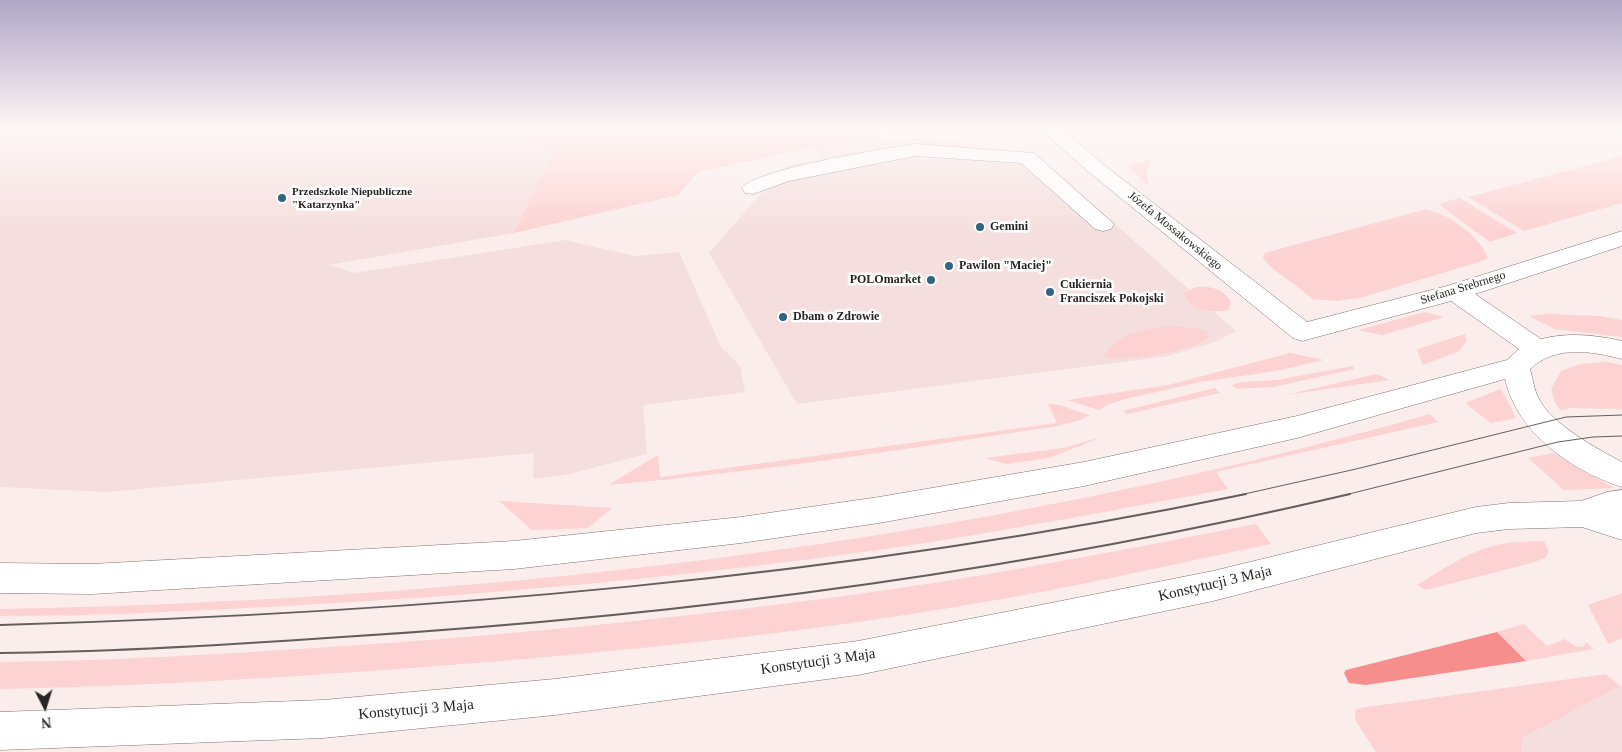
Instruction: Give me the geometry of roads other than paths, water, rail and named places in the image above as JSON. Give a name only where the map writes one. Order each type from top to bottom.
[{"type":"street","points":[[753,188],[782,176],[844,163]]},
{"type":"street","points":[[1034,163],[1102,224]]},
{"type":"street","name":"Józefa Mossakowskiego","points":[[1091,163],[1302,332]]},
{"type":"street","name":"Stefana Srebrnego","points":[[1302,332],[1455,292],[1622,238]]},
{"type":"street","points":[[1455,292],[1527,359],[1526,402],[1546,427],[1578,452],[1622,475]]},
{"type":"street","points":[[0,578],[92,579],[514,554],[741,530],[888,508],[1084,474],[1297,427],[1527,359],[1552,345],[1577,343],[1622,350]]},
{"type":"street","name":"Konstytucji 3 Maja","points":[[0,731],[323,719],[555,697],[858,658],[1033,624],[1212,586],[1476,520],[1509,516],[1582,514],[1607,505],[1622,503]]},
{"type":"street","points":[[1582,514],[1622,527]]},
{"type":"tram line","points":[[1240,495],[1356,469],[1566,417],[1622,415]]},
{"type":"tram line","points":[[1345,495],[1558,442],[1593,437],[1622,436]]},
{"type":"tram line","points":[[0,625],[313,611],[470,601],[626,587],[782,570],[937,549],[1092,524],[1246,494]]},
{"type":"tram line","points":[[0,653],[171,648],[256,643],[469,628],[723,603],[975,568],[1226,522],[1350,494]]},
{"type":"place","name":"Przedszkole Niepubliczne \"Katarzynka\"","points":[[282,198]]},
{"type":"place","name":"Gemini","points":[[980,227]]},
{"type":"place","name":"Pawilon \"Maciej\"","points":[[949,266]]},
{"type":"place","name":"POLOmarket","points":[[931,280]]},
{"type":"place","name":"Cukiernia Franciszek Pokojski","points":[[1050,292]]},
{"type":"place","name":"Dbam o Zdrowie","points":[[783,317]]}]
